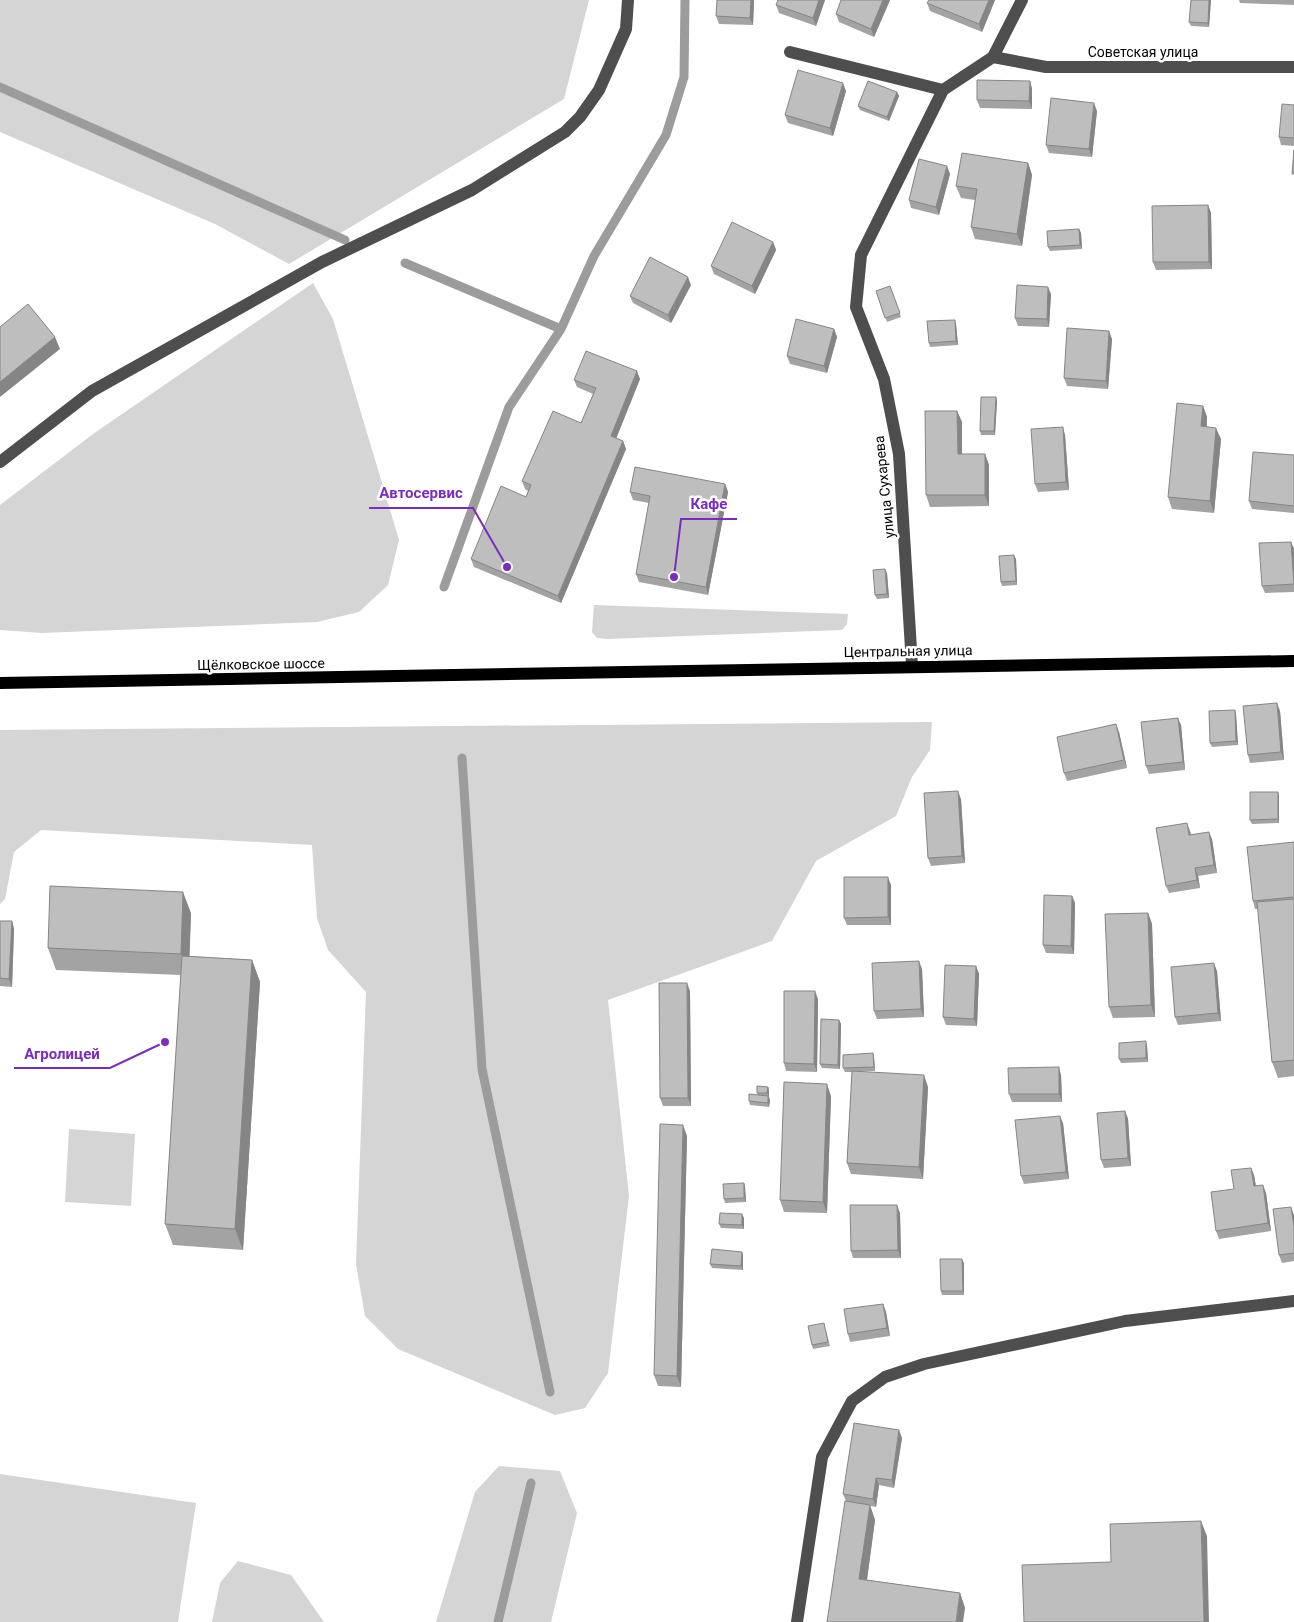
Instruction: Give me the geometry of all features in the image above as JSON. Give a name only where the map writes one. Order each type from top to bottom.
[{"type":"main road","name":"Центральная улица","points":[[523,675],[912,666],[1294,661]]},
{"type":"main road","name":"Щёлковское шоссе","points":[[0,683],[523,675]]},
{"type":"street","points":[[0,462],[100,386],[322,262],[472,190],[565,132],[580,117],[599,90],[626,29],[628,0]]},
{"type":"street","points":[[790,52],[943,90],[993,57],[1022,0]]},
{"type":"street","name":"Советская улица","points":[[993,57],[1046,67],[1294,67]]},
{"type":"street","name":"улица Сухарева","points":[[912,666],[899,454],[884,379],[856,307],[862,255],[943,90]]},
{"type":"street","points":[[797,1622],[822,1457],[852,1401],[885,1377],[924,1364],[1125,1321],[1294,1301]]},
{"type":"shaded area","points":[[0,0],[589,0],[564,99],[289,264],[215,224],[0,132]]},
{"type":"shaded area","points":[[313,283],[333,319],[399,540],[388,585],[359,612],[317,622],[42,633],[0,630],[0,505],[93,434]]},
{"type":"shaded area","points":[[594,605],[848,614],[847,624],[842,630],[607,639],[597,638],[592,632]]},
{"type":"shaded area","points":[[932,722],[930,750],[912,777],[896,816],[816,861],[772,941],[608,1000],[629,1196],[608,1373],[585,1408],[555,1415],[398,1349],[365,1316],[356,1264],[366,992],[328,950],[317,918],[312,845],[41,830],[14,852],[5,899],[0,904],[0,730]]},
{"type":"shaded area","points":[[69,1129],[135,1134],[131,1206],[65,1202]]},
{"type":"shaded area","points":[[499,1466],[560,1471],[577,1513],[551,1622],[436,1622],[475,1492]]},
{"type":"shaded area","points":[[0,1474],[196,1503],[178,1622],[0,1622]]},
{"type":"shaded area","points":[[238,1561],[291,1575],[324,1622],[212,1622],[220,1583]]},
{"type":"building","points":[[717,0],[751,0],[750,18],[716,16]]},
{"type":"building","points":[[778,0],[819,0],[813,18],[776,5]]},
{"type":"building","points":[[841,0],[883,0],[871,29],[836,14]]},
{"type":"building","points":[[929,0],[989,0],[979,24],[927,3]]},
{"type":"building","points":[[1191,0],[1209,0],[1208,23],[1189,22]]},
{"type":"building","points":[[798,70],[843,83],[830,128],[785,115]]},
{"type":"building","points":[[977,80],[1030,81],[1029,101],[977,100]]},
{"type":"building","points":[[868,81],[897,92],[887,117],[858,106]]},
{"type":"building","points":[[1051,98],[1094,103],[1089,149],[1046,145]]},
{"type":"building","points":[[1282,104],[1294,105],[1294,138],[1279,137]]},
{"type":"building","points":[[1294,150],[1294,174],[1292,174]]},
{"type":"building","points":[[962,153],[1028,163],[1017,234],[971,227],[977,189],[956,186]]},
{"type":"building","points":[[919,159],[947,166],[936,207],[909,200]]},
{"type":"building","points":[[1208,205],[1209,262],[1153,262],[1152,206]]},
{"type":"building","points":[[732,222],[773,242],[752,286],[711,266]]},
{"type":"building","points":[[1079,229],[1080,245],[1048,247],[1047,231]]},
{"type":"building","points":[[650,257],[688,277],[668,315],[630,296]]},
{"type":"building","points":[[1017,285],[1048,287],[1047,319],[1015,318]]},
{"type":"building","points":[[890,286],[900,313],[885,318],[876,291]]},
{"type":"building","points":[[28,304],[55,337],[0,382],[0,327]]},
{"type":"building","points":[[796,319],[834,329],[824,366],[787,356]]},
{"type":"building","points":[[955,320],[956,341],[929,343],[927,321]]},
{"type":"building","points":[[1067,328],[1109,331],[1106,381],[1064,378]]},
{"type":"building","points":[[586,351],[637,371],[611,436],[623,441],[558,596],[471,559],[501,486],[526,497],[531,485],[522,481],[553,411],[581,423],[596,388],[574,380]]},
{"type":"building","points":[[981,397],[996,397],[994,431],[980,431]]},
{"type":"building","points":[[1177,403],[1203,406],[1201,426],[1216,428],[1210,501],[1168,497]]},
{"type":"building","points":[[925,411],[957,411],[958,454],[985,454],[985,495],[926,495]]},
{"type":"building","points":[[1063,427],[1066,482],[1035,484],[1031,429]]},
{"type":"building","points":[[1253,452],[1294,455],[1294,506],[1249,501]]},
{"type":"building","points":[[635,467],[725,484],[706,587],[636,574],[650,496],[630,492]]},
{"type":"building","points":[[1291,542],[1294,584],[1262,586],[1259,543]]},
{"type":"building","points":[[1014,555],[1016,581],[1001,582],[999,556]]},
{"type":"building","points":[[885,569],[887,594],[875,595],[873,570]]},
{"type":"building","points":[[1277,703],[1281,752],[1248,755],[1243,706]]},
{"type":"building","points":[[1235,710],[1236,741],[1210,743],[1209,711]]},
{"type":"building","points":[[1178,718],[1183,762],[1146,766],[1141,722]]},
{"type":"building","points":[[1116,724],[1124,760],[1064,773],[1057,737]]},
{"type":"building","points":[[958,791],[962,856],[928,858],[924,793]]},
{"type":"building","points":[[1250,792],[1278,792],[1278,819],[1250,820]]},
{"type":"building","points":[[1187,823],[1189,835],[1209,832],[1214,865],[1195,868],[1197,880],[1166,886],[1156,828]]},
{"type":"building","points":[[1294,842],[1294,897],[1253,901],[1247,847]]},
{"type":"building","points":[[844,877],[888,877],[888,917],[844,918]]},
{"type":"building","points":[[50,886],[183,892],[181,954],[48,948]]},
{"type":"building","points":[[1044,895],[1072,896],[1071,946],[1043,945]]},
{"type":"building","points":[[1294,899],[1294,1060],[1272,1062],[1257,902]]},
{"type":"building","points":[[1148,913],[1151,1005],[1109,1007],[1105,914]]},
{"type":"building","points":[[0,921],[12,921],[9,979],[0,978]]},
{"type":"building","points":[[182,956],[252,960],[235,1229],[165,1224]]},
{"type":"building","points":[[919,961],[921,1009],[874,1011],[872,963]]},
{"type":"building","points":[[1214,963],[1218,1013],[1175,1017],[1171,967]]},
{"type":"building","points":[[945,965],[976,966],[974,1019],[943,1017]]},
{"type":"building","points":[[659,983],[687,983],[688,1098],[660,1098]]},
{"type":"building","points":[[784,991],[815,991],[814,1064],[784,1063]]},
{"type":"building","points":[[821,1019],[839,1020],[838,1065],[820,1064]]},
{"type":"building","points":[[1146,1041],[1146,1058],[1119,1059],[1119,1043]]},
{"type":"building","points":[[873,1053],[874,1067],[843,1068],[843,1055]]},
{"type":"building","points":[[1059,1067],[1059,1094],[1009,1094],[1008,1068]]},
{"type":"building","points":[[852,1071],[924,1075],[919,1167],[847,1163]]},
{"type":"building","points":[[784,1082],[827,1084],[823,1202],[780,1200]]},
{"type":"building","points":[[757,1086],[768,1087],[767,1093],[757,1093]]},
{"type":"building","points":[[749,1094],[768,1096],[768,1103],[749,1101]]},
{"type":"building","points":[[1125,1111],[1128,1158],[1101,1160],[1097,1113]]},
{"type":"building","points":[[1060,1116],[1066,1172],[1021,1176],[1015,1120]]},
{"type":"building","points":[[660,1124],[683,1125],[677,1376],[654,1375]]},
{"type":"building","points":[[1251,1168],[1254,1186],[1263,1185],[1268,1223],[1216,1231],[1211,1192],[1234,1189],[1231,1170]]},
{"type":"building","points":[[744,1183],[744,1198],[724,1199],[723,1184]]},
{"type":"building","points":[[850,1205],[897,1205],[898,1250],[851,1251]]},
{"type":"building","points":[[1291,1207],[1294,1227],[1294,1253],[1279,1255],[1273,1209]]},
{"type":"building","points":[[720,1213],[742,1214],[742,1225],[719,1224]]},
{"type":"building","points":[[712,1249],[742,1252],[741,1266],[710,1264]]},
{"type":"building","points":[[940,1259],[962,1259],[963,1291],[941,1291]]},
{"type":"building","points":[[883,1304],[887,1328],[848,1334],[844,1309]]},
{"type":"building","points":[[824,1323],[828,1342],[812,1345],[808,1326]]},
{"type":"building","points":[[854,1423],[899,1430],[892,1480],[876,1478],[873,1499],[843,1494]]},
{"type":"building","points":[[845,1501],[870,1505],[859,1579],[960,1593],[956,1622],[827,1622]]},
{"type":"building","points":[[1201,1521],[1204,1622],[1024,1622],[1022,1565],[1111,1562],[1110,1524]]},
{"type":"waterway","points":[[444,587],[509,407],[561,329],[594,256],[666,135],[684,77],[685,0]]},
{"type":"waterway","points":[[0,87],[345,240]]},
{"type":"waterway","points":[[405,263],[561,329]]},
{"type":"waterway","points":[[462,758],[482,1069],[550,1392]]},
{"type":"waterway","points":[[498,1622],[531,1483]]},
{"type":"place","name":"Автосервис","points":[[507,567]]},
{"type":"place","name":"Кафе","points":[[674,577]]},
{"type":"place","name":"Агролицей","points":[[165,1042]]}]
